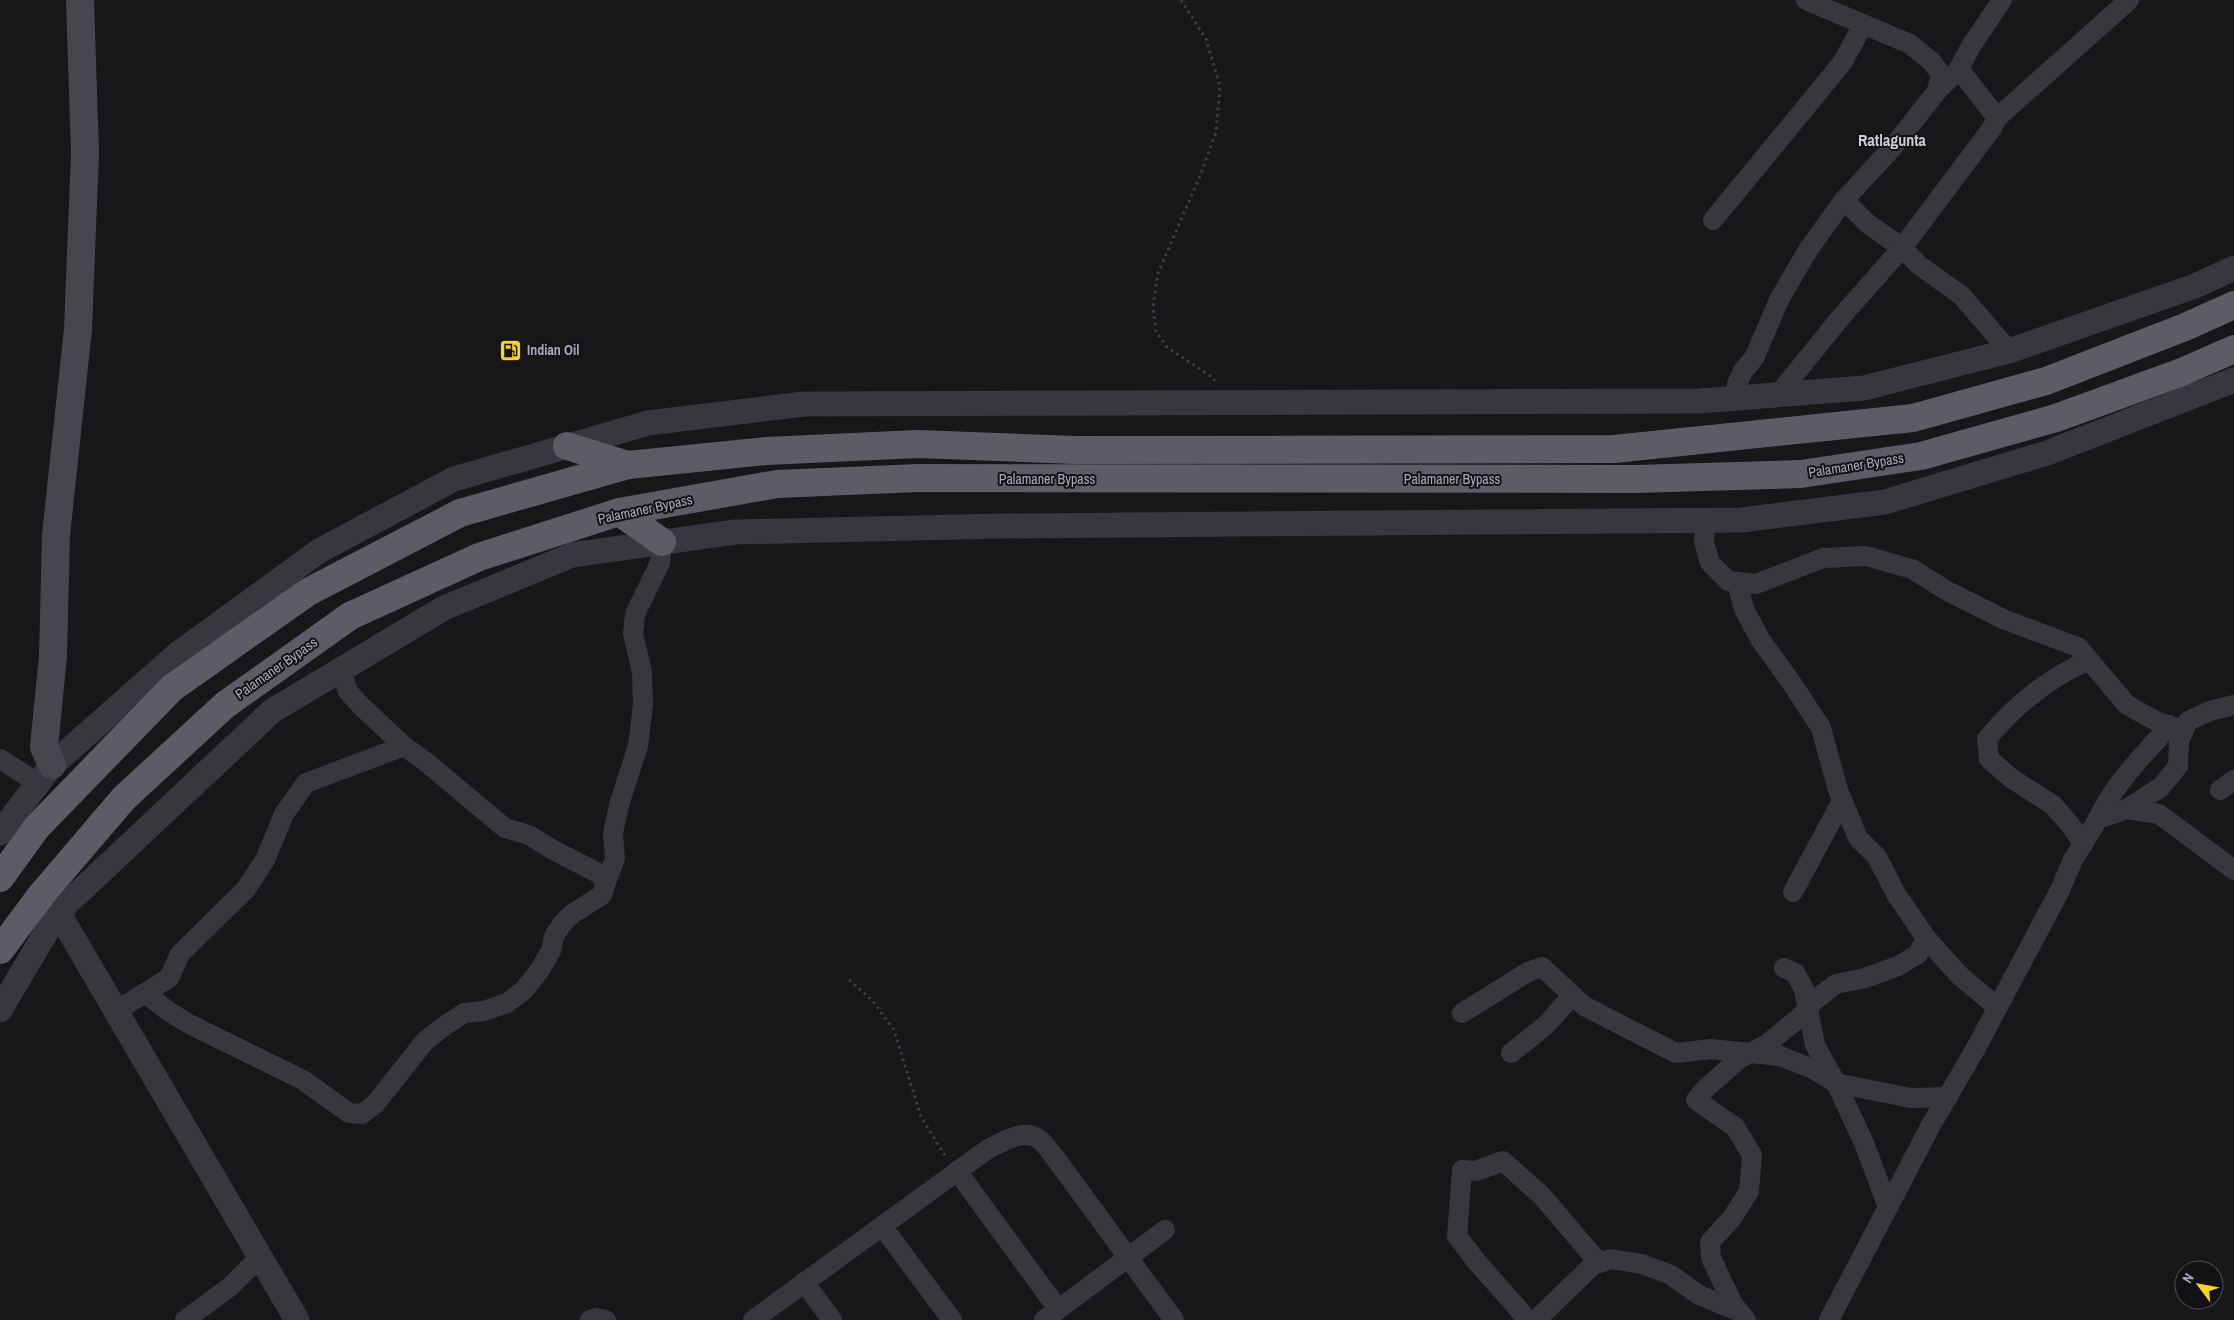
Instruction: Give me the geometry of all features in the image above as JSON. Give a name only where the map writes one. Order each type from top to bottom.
[{"type":"highway","points":[[0,878],[37,827],[172,688],[308,592],[460,514],[628,465],[766,451],[918,444],[1075,450],[1614,450],[1914,418],[2046,381],[2185,328],[2234,304]]},
{"type":"highway","name":"Palamaner Bypass","points":[[0,950],[42,894],[124,798],[233,699],[350,616],[479,557],[619,512],[776,484],[918,478],[1636,479],[1801,474],[1921,456],[2056,418],[2182,372],[2234,349]]},
{"type":"highway","points":[[567,446],[628,465]]},
{"type":"highway","points":[[619,512],[662,542]]},
{"type":"main road","points":[[45,774],[44,747],[53,656],[56,535],[78,330],[85,153],[80,0]]},
{"type":"street","points":[[1806,0],[1910,44],[1932,62],[1941,75],[1937,91]]},
{"type":"street","points":[[1735,399],[1737,384],[1743,370],[1754,358],[1780,298],[1808,250],[1844,200],[1893,147],[1937,91],[1958,69],[2002,0]]},
{"type":"street","points":[[1778,395],[1841,317],[1902,248],[1992,128],[1996,118],[2129,0]]},
{"type":"street","points":[[1713,220],[1842,63],[1863,25]]},
{"type":"street","points":[[1958,69],[1996,118]]},
{"type":"street","points":[[1844,200],[1867,223],[1902,248],[1919,265],[1962,296],[2009,351]]},
{"type":"street","points":[[0,833],[45,774],[179,653],[319,551],[454,479],[648,423],[804,404],[1700,401],[1864,388],[2009,351],[2195,286],[2234,268]]},
{"type":"street","points":[[0,1010],[58,912],[272,711],[444,608],[572,555],[735,532],[933,528],[1742,520],[1885,502],[2047,453],[2234,380]]},
{"type":"street","points":[[1705,520],[1704,542],[1710,563],[1728,581],[1756,584],[1823,558],[1866,556],[1912,568],[1948,592],[2003,619],[2078,647],[2127,705],[2158,722],[2177,728]]},
{"type":"street","points":[[145,993],[168,1011],[191,1024],[303,1080],[349,1113],[362,1114],[375,1104],[425,1041],[443,1027],[464,1013],[484,1011],[506,1003],[524,990],[539,971],[551,951],[554,936],[562,924],[572,914],[602,896],[615,859],[613,833],[618,805],[638,746],[643,704],[642,672],[633,634],[635,614],[660,562],[662,542]]},
{"type":"street","points":[[1737,582],[1744,609],[1760,639],[1794,685],[1821,728],[1842,801],[1858,838],[1877,857],[1896,894],[1926,938],[1959,975],[1997,1007]]},
{"type":"street","points":[[2078,836],[2052,805],[2011,778],[1989,759],[1987,739],[2003,720],[2038,689],[2089,660]]},
{"type":"street","points":[[342,669],[347,690],[359,704],[404,746],[505,828],[529,835],[553,850],[598,873],[606,882]]},
{"type":"street","points":[[2096,822],[2107,800],[2123,777],[2177,728],[2188,721],[2231,708]]},
{"type":"street","points":[[1830,1320],[1888,1207],[1997,1007],[2078,836],[2096,822],[2127,809],[2160,787],[2178,766],[2179,741],[2177,728]]},
{"type":"street","points":[[116,1012],[169,978],[180,954],[246,889],[265,860],[284,814],[306,783],[404,746]]},
{"type":"street","points":[[0,759],[45,774]]},
{"type":"street","points":[[1793,892],[1842,801]]},
{"type":"street","points":[[2127,809],[2158,814],[2234,870]]},
{"type":"street","points":[[58,912],[297,1320]]},
{"type":"street","points":[[1742,1315],[1733,1304],[1711,1258],[1710,1242],[1732,1218],[1749,1192],[1752,1154],[1735,1127],[1696,1100],[1705,1089],[1732,1065],[1767,1044],[1836,984],[1865,978],[1890,969],[1918,954],[1926,938]]},
{"type":"street","points":[[1462,1013],[1528,972],[1542,967],[1555,976],[1572,996],[1584,1006],[1676,1053],[1711,1049],[1780,1056],[1813,1069],[1836,1083],[1911,1098],[1948,1097]]},
{"type":"street","points":[[1784,968],[1795,973],[1804,989],[1815,1045],[1836,1083],[1864,1143],[1888,1207]]},
{"type":"street","points":[[1511,1053],[1546,1025],[1572,996]]},
{"type":"street","points":[[754,1320],[957,1172],[1009,1138],[1024,1134],[1039,1139],[1174,1320]]},
{"type":"street","points":[[1528,1320],[1476,1261],[1457,1236],[1462,1170],[1476,1171],[1502,1161],[1542,1196],[1599,1263]]},
{"type":"street","points":[[957,1172],[1051,1315],[1165,1230]]},
{"type":"street","points":[[882,1226],[952,1320]]},
{"type":"street","points":[[185,1320],[231,1286],[260,1257]]},
{"type":"street","points":[[1536,1320],[1593,1265],[1612,1259],[1642,1264],[1671,1275],[1699,1295],[1742,1315]]},
{"type":"street","points":[[804,1282],[832,1320]]},
{"type":"street","points":[[590,1320],[596,1318],[606,1320]]},
{"type":"path","points":[[1181,0],[1206,39],[1220,86],[1216,132],[1200,176],[1158,273],[1153,306],[1156,332],[1167,347],[1212,377],[1221,392],[1221,403]]},
{"type":"path","points":[[849,980],[872,1000],[894,1030],[921,1117],[957,1172]]},
{"type":"place","name":"Indian Oil","points":[[511,350]]},
{"type":"district","name":"Ratlagunta","points":[[1892,140]]}]
